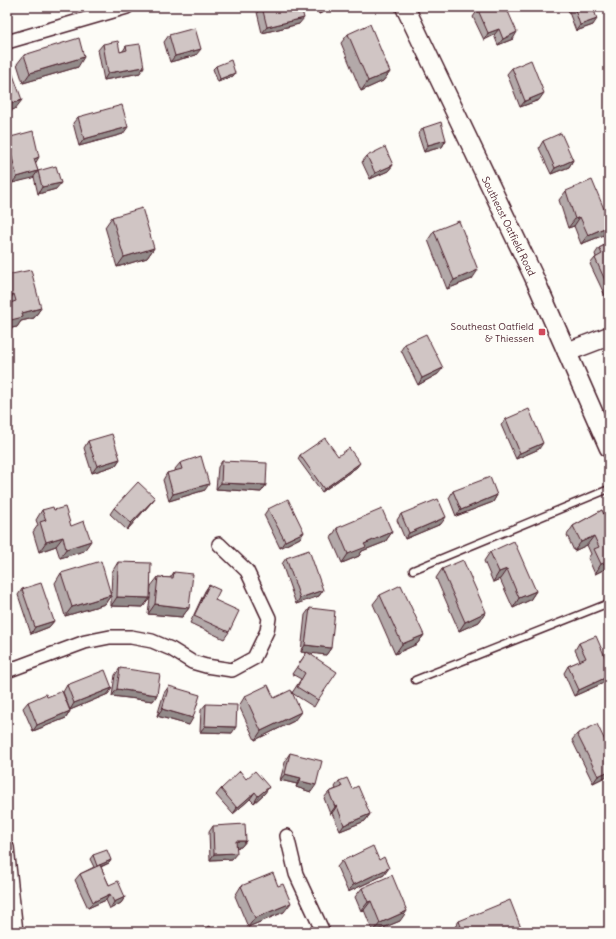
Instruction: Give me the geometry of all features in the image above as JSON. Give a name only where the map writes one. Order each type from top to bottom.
[{"type":"main road","name":"Southeast Oatfield Road","points":[[404,7],[524,261],[533,275],[609,448]]},
{"type":"main road","points":[[567,352],[609,336]]},
{"type":"street","points":[[7,42],[127,7]]},
{"type":"street","points":[[7,671],[85,642],[110,637],[131,637],[152,642],[171,649],[192,662],[232,670],[254,658],[267,631],[269,618],[247,571],[219,544]]},
{"type":"street","points":[[287,836],[296,874],[322,932]]},
{"type":"street","points":[[7,847],[16,932]]},
{"type":"lane","points":[[413,570],[609,489]]},
{"type":"lane","points":[[415,680],[609,602]]},
{"type":"building","points":[[262,7],[301,7],[304,18],[267,27]]},
{"type":"building","points":[[484,7],[506,7],[517,32],[503,39],[499,29],[488,33],[478,10]]},
{"type":"building","points":[[574,7],[593,7],[597,19],[580,25]]},
{"type":"building","points":[[370,24],[390,72],[368,81],[348,34]]},
{"type":"building","points":[[195,28],[201,49],[175,56],[169,35]]},
{"type":"building","points":[[79,38],[84,57],[30,73],[24,55]]},
{"type":"building","points":[[118,41],[120,52],[127,50],[126,46],[140,44],[144,67],[108,73],[103,44]]},
{"type":"building","points":[[7,58],[22,100],[7,105]]},
{"type":"building","points":[[231,60],[235,73],[220,79],[216,66]]},
{"type":"building","points":[[531,60],[544,93],[525,101],[512,68]]},
{"type":"building","points":[[122,105],[128,127],[84,139],[78,117]]},
{"type":"building","points":[[441,122],[446,140],[428,145],[423,128]]},
{"type":"building","points":[[33,131],[39,157],[34,159],[38,171],[17,177],[7,138]]},
{"type":"building","points":[[561,133],[573,160],[555,168],[543,141]]},
{"type":"building","points":[[385,147],[393,165],[375,173],[367,156]]},
{"type":"building","points":[[56,166],[61,183],[42,187],[38,171]]},
{"type":"building","points":[[592,180],[609,221],[609,226],[588,235],[580,217],[575,219],[566,191]]},
{"type":"building","points":[[142,208],[154,248],[124,257],[112,217]]},
{"type":"building","points":[[459,221],[478,270],[454,280],[434,231]]},
{"type":"building","points":[[609,243],[609,289],[595,258],[602,254],[599,248]]},
{"type":"building","points":[[31,270],[41,308],[22,313],[23,317],[7,321],[7,304],[16,301],[14,294],[7,296],[7,275]]},
{"type":"building","points":[[426,334],[443,368],[422,378],[405,344]]},
{"type":"building","points":[[529,409],[543,443],[520,453],[506,419]]},
{"type":"building","points":[[112,434],[120,459],[97,466],[88,441]]},
{"type":"building","points":[[325,438],[338,456],[349,448],[360,463],[324,489],[300,455]]},
{"type":"building","points":[[201,456],[209,484],[173,494],[167,473],[182,469],[180,463]]},
{"type":"building","points":[[222,461],[267,463],[266,485],[221,483]]},
{"type":"building","points":[[490,477],[497,495],[461,510],[453,491]]},
{"type":"building","points":[[138,482],[155,498],[131,523],[114,508]]},
{"type":"building","points":[[288,499],[304,532],[285,541],[268,509]]},
{"type":"building","points":[[438,499],[446,517],[409,533],[401,514]]},
{"type":"building","points":[[53,507],[54,510],[65,507],[71,526],[84,521],[91,541],[66,549],[63,537],[46,542],[40,522],[46,520],[42,510]]},
{"type":"building","points":[[382,509],[392,532],[364,544],[366,547],[348,554],[337,528]]},
{"type":"building","points":[[602,510],[609,526],[609,561],[601,564],[594,549],[599,547],[594,536],[581,542],[573,526]]},
{"type":"building","points":[[514,541],[536,591],[519,598],[507,569],[499,572],[490,552]]},
{"type":"building","points":[[309,550],[323,590],[300,598],[286,558]]},
{"type":"building","points":[[463,560],[486,612],[465,622],[442,569]]},
{"type":"building","points":[[101,561],[111,595],[72,607],[61,573]]},
{"type":"building","points":[[118,562],[151,563],[150,598],[117,597]]},
{"type":"building","points":[[174,572],[193,574],[189,608],[155,604],[158,577],[173,578]]},
{"type":"building","points":[[41,583],[54,621],[35,627],[22,589]]},
{"type":"building","points":[[209,585],[220,590],[215,600],[239,611],[229,632],[194,616]]},
{"type":"building","points":[[401,585],[424,635],[402,644],[380,595]]},
{"type":"building","points":[[310,608],[335,611],[331,648],[305,645]]},
{"type":"building","points":[[596,636],[609,666],[609,676],[579,690],[568,666],[586,658],[579,643]]},
{"type":"building","points":[[307,652],[337,672],[318,700],[297,687],[305,673],[297,667]]},
{"type":"building","points":[[120,668],[160,674],[157,695],[117,689]]},
{"type":"building","points":[[105,670],[112,688],[74,703],[67,685]]},
{"type":"building","points":[[268,685],[274,698],[291,690],[301,712],[261,731],[245,696]]},
{"type":"building","points":[[169,686],[200,695],[193,718],[162,709]]},
{"type":"building","points":[[62,691],[70,711],[37,725],[28,702],[46,694],[47,697]]},
{"type":"building","points":[[206,704],[237,705],[236,727],[205,726]]},
{"type":"building","points":[[597,724],[609,749],[609,771],[598,776],[577,734]]},
{"type":"building","points":[[290,753],[322,761],[316,785],[300,781],[301,778],[285,774]]},
{"type":"building","points":[[240,771],[246,779],[255,771],[269,787],[258,796],[255,792],[237,808],[221,789]]},
{"type":"building","points":[[347,778],[352,789],[358,786],[370,814],[344,825],[337,806],[335,807],[329,792],[342,787],[339,781]]},
{"type":"building","points":[[245,824],[246,841],[236,841],[237,853],[214,854],[213,826]]},
{"type":"building","points":[[373,846],[379,860],[384,857],[389,868],[353,885],[342,861]]},
{"type":"building","points":[[107,850],[111,860],[97,866],[93,855]]},
{"type":"building","points":[[100,865],[109,885],[118,881],[125,897],[114,902],[110,894],[93,902],[80,874]]},
{"type":"building","points":[[273,873],[278,886],[283,884],[291,903],[255,918],[241,886]]},
{"type":"building","points":[[392,875],[407,911],[380,923],[371,901],[368,902],[362,888]]},
{"type":"building","points":[[510,900],[521,928],[511,932],[463,932],[459,921]]},
{"type":"building","points":[[210,926],[213,932],[197,932]]},
{"type":"place","name":"Southeast Oatfield & Thiessen","points":[[542,332]]}]
